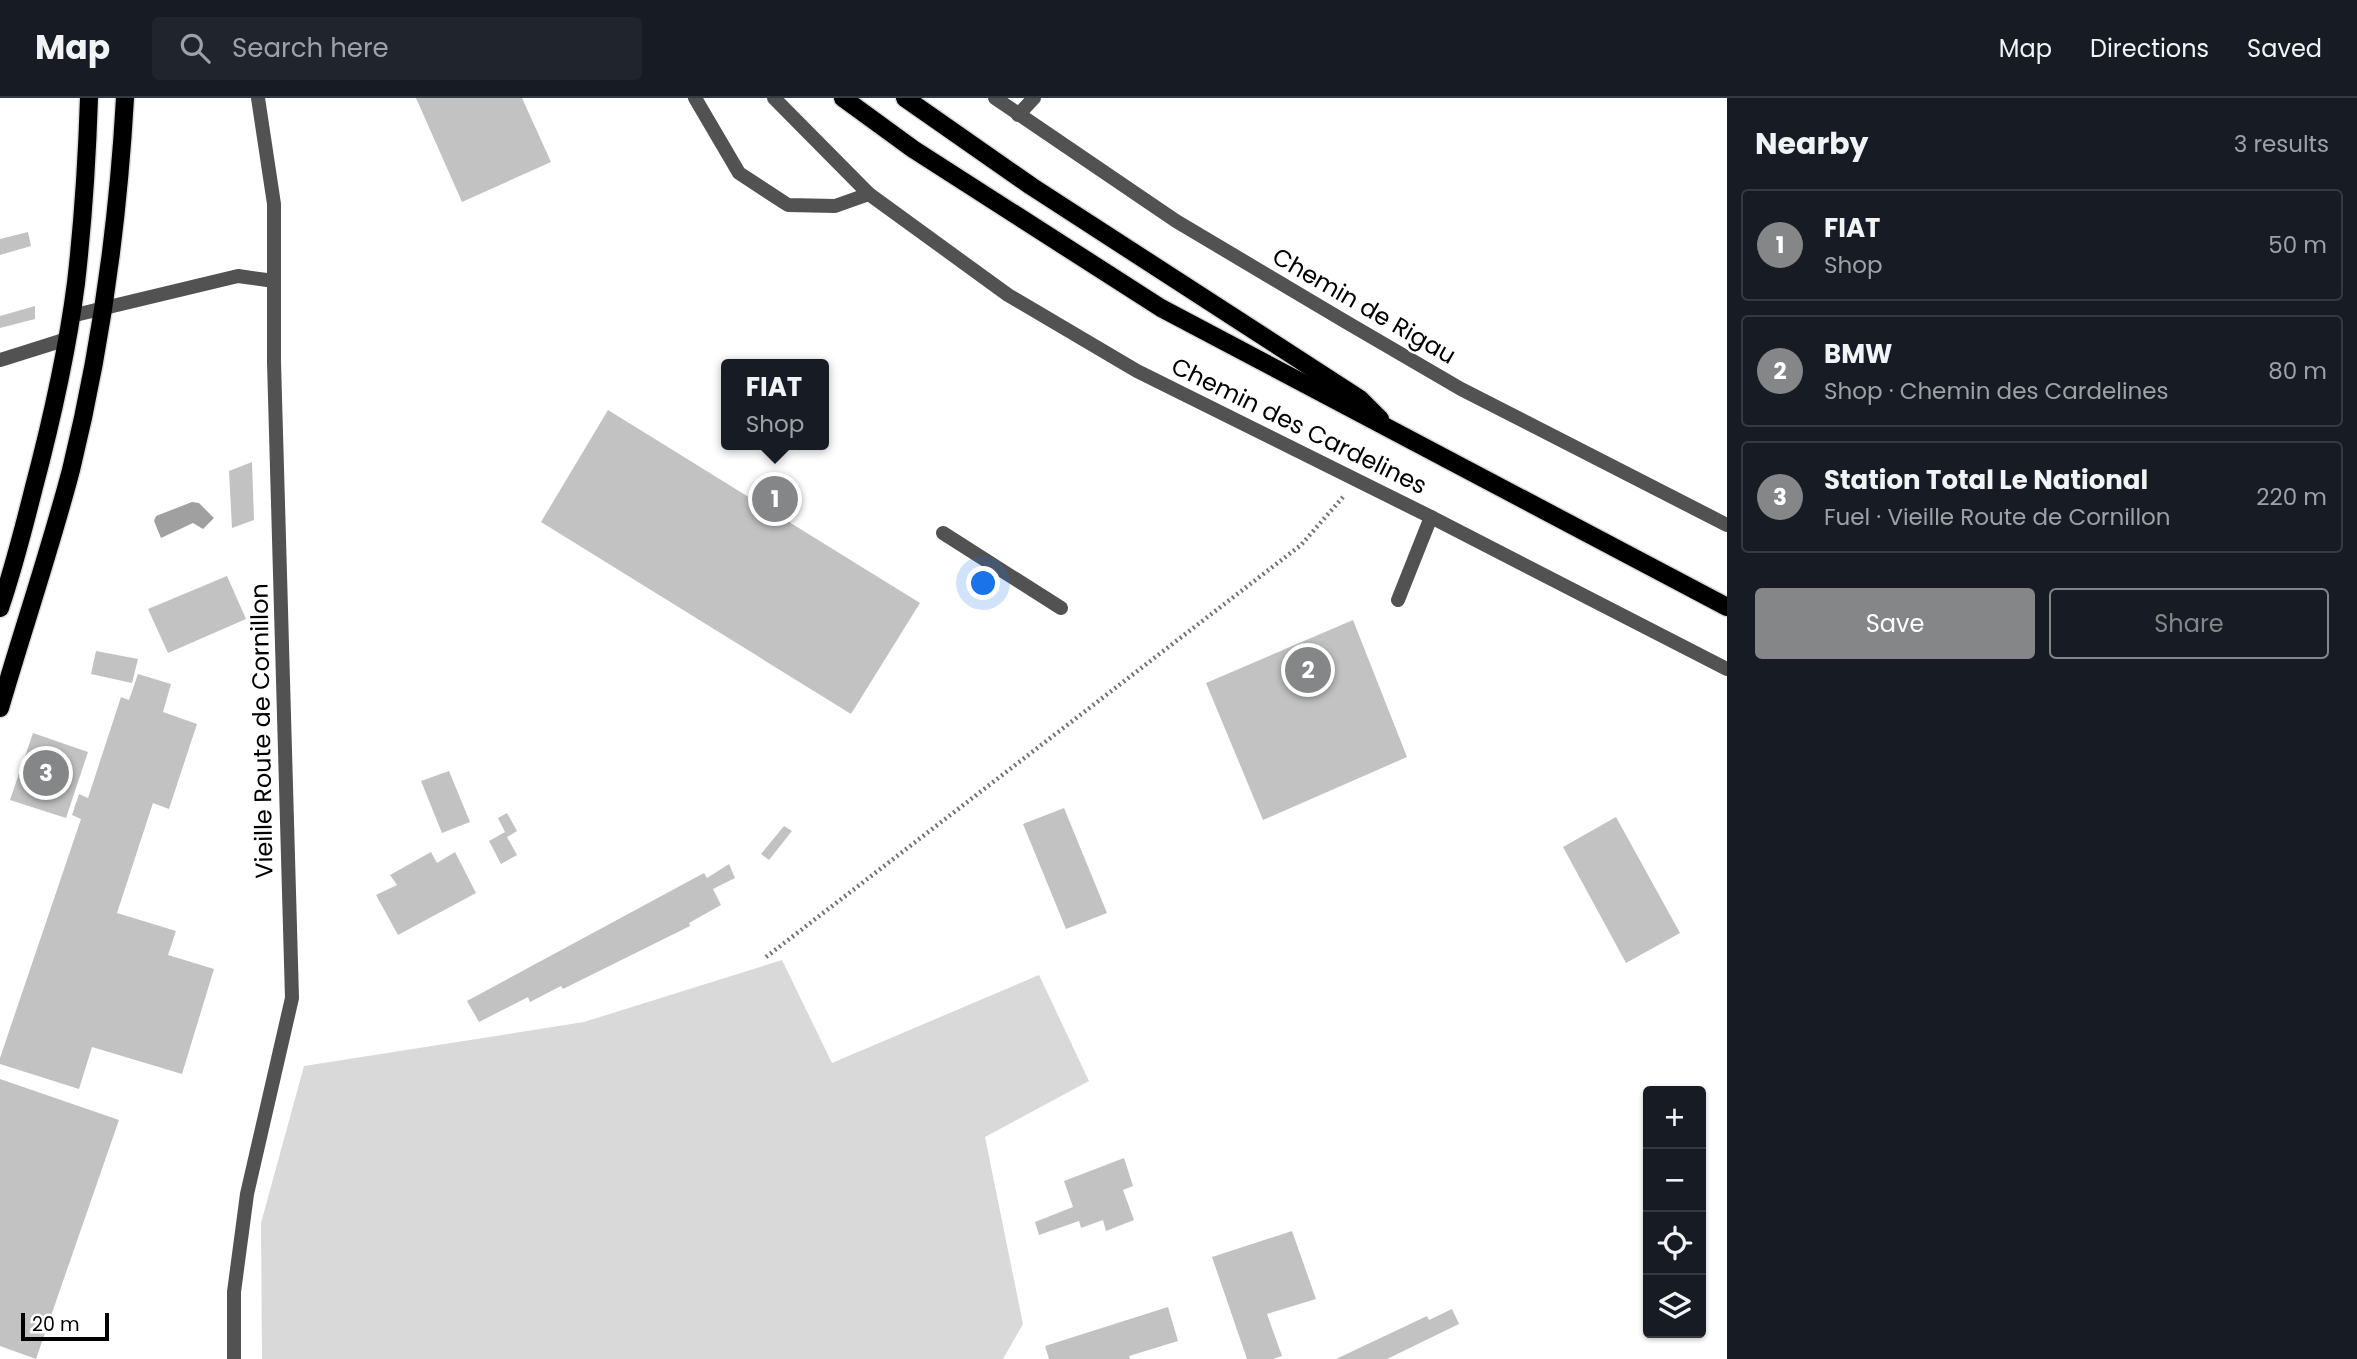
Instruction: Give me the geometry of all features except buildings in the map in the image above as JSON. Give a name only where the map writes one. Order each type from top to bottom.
[{"type":"main road","points":[[0,608],[13,572],[47,440],[67,339],[87,157],[89,98]]},
{"type":"main road","points":[[0,708],[71,470],[99,337],[125,98]]},
{"type":"main road","points":[[843,98],[913,149],[1161,309],[1727,607]]},
{"type":"main road","points":[[905,98],[1031,186],[1360,399],[1393,431]]},
{"type":"street","name":"Vieille Route de Cornillon","points":[[234,1359],[234,1292],[247,1194],[266,1101],[292,999],[274,362],[274,204],[258,98]]},
{"type":"street","points":[[695,98],[739,173],[788,205],[835,206],[869,194]]},
{"type":"street","name":"Chemin des Cardelines","points":[[774,98],[869,194],[1008,295],[1137,371],[1431,517],[1727,669]]},
{"type":"street","name":"Chemin de Rigau","points":[[995,98],[1176,221],[1461,389],[1727,525]]},
{"type":"street","points":[[1018,115],[1034,98]]},
{"type":"street","points":[[71,316],[238,276],[274,281]]},
{"type":"street","points":[[0,360],[67,339]]},
{"type":"street","points":[[1398,600],[1431,517]]},
{"type":"street","points":[[943,533],[1060,608]]},
{"type":"path","points":[[765,957],[1301,545],[1358,481]]},
{"type":"shaded area","points":[[192,502],[199,503],[214,518],[203,529],[193,523],[161,538],[154,521],[156,516]]},
{"type":"shaded area","points":[[782,960],[832,1063],[1039,975],[1089,1081],[985,1137],[1023,1324],[1003,1359],[262,1359],[261,1223],[304,1066],[584,1022]]},
{"type":"place","name":"FIAT","points":[[775,499]]},
{"type":"place","name":"BMW","points":[[1308,670]]},
{"type":"place","name":"Station Total Le National","points":[[46,773]]}]
